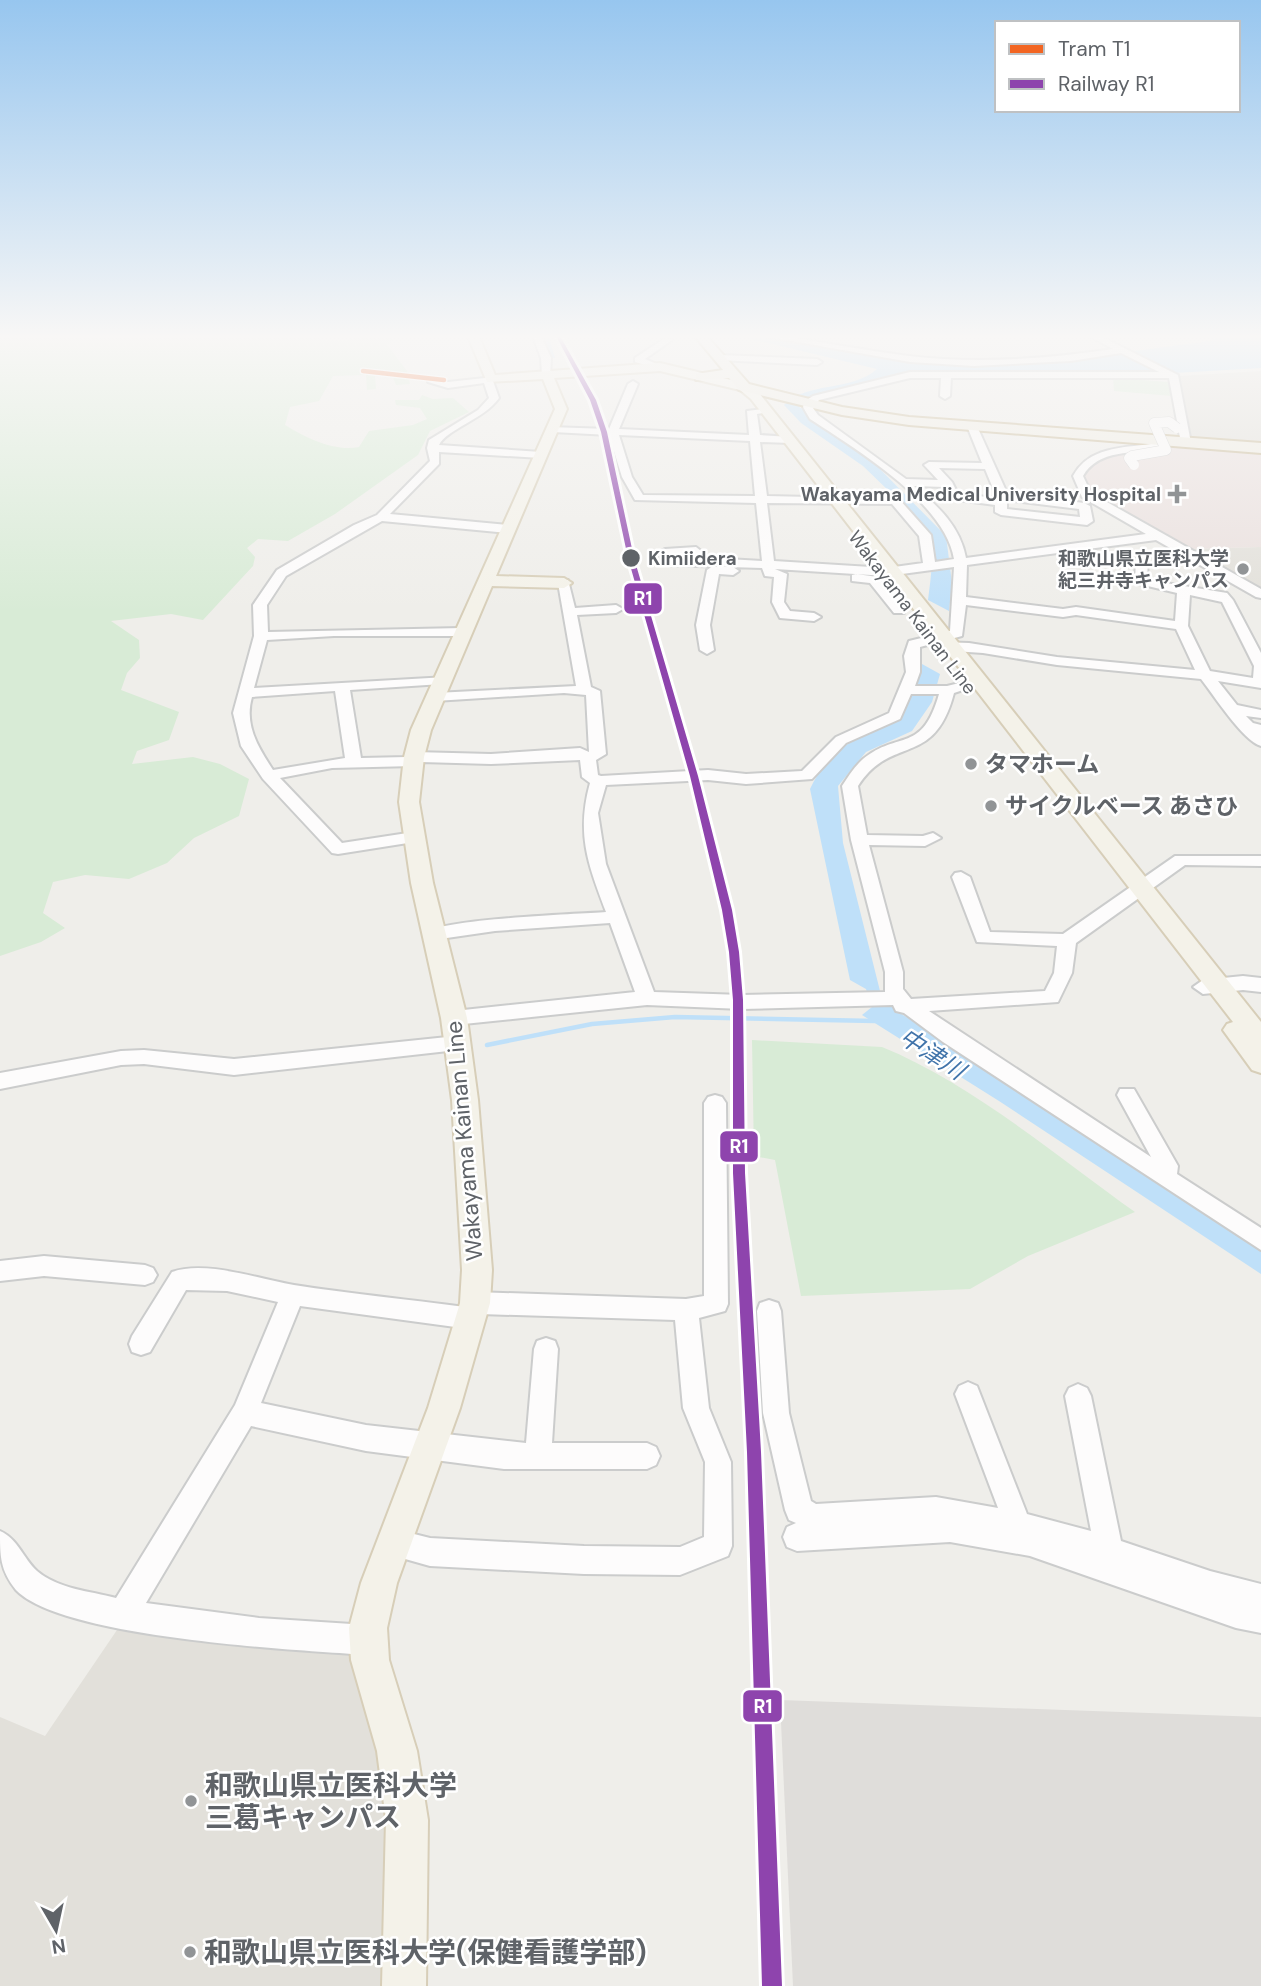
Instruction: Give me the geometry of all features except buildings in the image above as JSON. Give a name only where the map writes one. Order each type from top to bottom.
[{"type":"highway","points":[[981,427],[1261,448]]},
{"type":"main road","name":"Wakayama Kainan Line","points":[[775,427],[1211,986],[1261,1040]]},
{"type":"main road","name":"Wakayama Kainan Line","points":[[404,1986],[407,1820],[397,1751],[367,1640],[379,1583],[432,1446],[473,1310],[475,1221],[454,1018],[433,934],[409,802],[414,759],[439,689],[553,429]]},
{"type":"main road","points":[[485,581],[564,583]]},
{"type":"main road","name":"Wakayama Kainan Line","points":[[1211,986],[1261,1063]]},
{"type":"street","points":[[414,837],[338,849],[269,776],[250,746],[240,713],[261,636],[260,605],[281,573],[358,527],[381,517],[410,484],[435,462],[431,444],[442,434],[457,427]]},
{"type":"street","points":[[615,427],[613,432],[627,477],[639,498],[897,502],[925,534],[927,568]]},
{"type":"street","points":[[754,427],[761,499],[778,602],[785,615],[814,617]]},
{"type":"street","points":[[827,427],[902,482],[954,535],[957,633],[942,642]]},
{"type":"street","points":[[972,427],[989,466],[1002,499],[1001,512],[1087,521],[1084,506],[1002,499],[954,497],[948,484],[929,466],[989,466]]},
{"type":"street","points":[[1123,438],[1173,437],[1178,435],[1175,427]]},
{"type":"street","points":[[1183,427],[1186,443]]},
{"type":"street","points":[[553,429],[787,441]]},
{"type":"street","points":[[1133,465],[1129,458],[1132,456],[1166,450],[1160,437]]},
{"type":"street","points":[[1157,441],[1156,446],[1098,457],[1083,466],[1078,476],[1086,495],[1261,594]]},
{"type":"street","points":[[432,448],[541,455]]},
{"type":"street","points":[[902,482],[948,484]]},
{"type":"street","points":[[381,517],[508,529]]},
{"type":"street","points":[[707,650],[703,625],[713,570],[888,572],[1156,536]]},
{"type":"street","points":[[588,758],[590,777],[600,781],[708,775],[746,779],[806,776],[841,740],[895,716],[913,672],[911,656],[915,644],[942,642],[1033,658],[1203,673],[1260,684],[1261,666],[1227,600],[1222,596],[1141,583],[1142,558]]},
{"type":"street","points":[[707,561],[773,571],[874,579],[899,610]]},
{"type":"street","points":[[564,583],[584,688]]},
{"type":"street","points":[[1184,590],[1181,626],[1203,673],[1232,709],[1255,728],[1261,741]]},
{"type":"street","points":[[958,600],[1063,613],[1076,611],[1181,626]]},
{"type":"street","points":[[569,612],[617,609]]},
{"type":"street","points":[[261,636],[334,632],[462,632]]},
{"type":"street","points":[[907,690],[942,690],[975,684]]},
{"type":"street","points":[[245,693],[342,686],[439,689],[584,688],[593,691],[598,754],[588,758],[570,752],[491,759],[354,762],[297,767],[269,776]]},
{"type":"street","points":[[342,686],[346,725],[354,762]]},
{"type":"street","points":[[942,690],[939,717],[927,735],[882,752],[852,782],[859,840],[894,972],[893,989],[897,1001],[1261,1240]]},
{"type":"street","points":[[1232,709],[1261,714]]},
{"type":"street","points":[[600,781],[590,813],[597,864],[648,998]]},
{"type":"street","points":[[859,840],[925,841],[933,838]]},
{"type":"street","points":[[961,877],[983,938],[1067,940],[1181,860],[1203,858],[1261,861]]},
{"type":"street","points":[[433,934],[495,925],[617,917]]},
{"type":"street","points":[[454,1018],[648,998],[704,1001],[897,1001],[1051,997],[1063,973],[1067,940]]},
{"type":"street","points":[[1211,986],[1243,983],[1261,985]]},
{"type":"street","points":[[0,1081],[121,1058],[144,1057],[234,1067],[457,1043]]},
{"type":"street","points":[[1127,1095],[1167,1166],[1166,1177]]},
{"type":"street","points":[[141,1344],[180,1279],[226,1281],[293,1294],[473,1310],[686,1310],[716,1304],[715,1102]]},
{"type":"street","points":[[0,1271],[44,1266],[145,1275]]},
{"type":"street","points":[[122,1614],[199,1492],[245,1412],[293,1294]]},
{"type":"street","points":[[394,1543],[430,1552],[584,1560],[680,1561],[718,1546],[718,1462],[696,1408],[686,1310]]},
{"type":"street","points":[[769,1311],[776,1413],[799,1510],[814,1518],[936,1511],[1056,1533],[1210,1585],[1261,1598]]},
{"type":"street","points":[[538,1456],[546,1349]]},
{"type":"street","points":[[968,1394],[1018,1526]]},
{"type":"street","points":[[1077,1396],[1109,1551]]},
{"type":"street","points":[[245,1412],[366,1438],[504,1456],[647,1456]]},
{"type":"street","points":[[797,1537],[950,1528],[1030,1542],[1236,1613],[1261,1618]]},
{"type":"street","points":[[0,1545],[26,1580],[47,1595],[122,1614],[259,1633],[367,1640]]},
{"type":"shaded area","points":[[1190,427],[1261,427],[1261,445],[1192,440]]},
{"type":"shaded area","name":"Wakayama Medical University Hospital","points":[[1179,447],[1261,454],[1261,547],[1188,549],[1098,499],[1082,480],[1084,469],[1098,460],[1137,451]]},
{"type":"shaded area","name":"和歌山県立医科大学 紀三井寺キャンパス","points":[[1261,547],[1261,590],[1188,549]]},
{"type":"shaded area","name":"和歌山県立医科大学 三葛キャンパス","points":[[119,1627],[350,1646],[378,1762],[386,1840],[382,1986],[0,1986],[0,1717],[45,1736]]},
{"type":"shaded area","points":[[780,1700],[1261,1717],[1261,1986],[793,1986]]},
{"type":"green space","points":[[0,427],[288,427],[321,443],[350,448],[359,447],[369,431],[401,427],[439,427],[430,431],[418,455],[335,514],[288,541],[258,539],[247,548],[255,557],[253,566],[203,620],[171,614],[111,621],[139,640],[140,658],[127,673],[121,690],[179,712],[169,740],[137,751],[132,764],[193,757],[220,764],[249,779],[239,816],[194,838],[167,863],[129,879],[85,875],[53,882],[43,913],[65,928],[41,942],[0,956]]},
{"type":"green space","points":[[752,1040],[882,1047],[915,1062],[980,1100],[1135,1212],[1028,1256],[970,1289],[801,1296],[775,1160],[754,1156]]},
{"type":"water","points":[[806,427],[825,427],[876,465],[946,536],[952,583],[949,611],[928,600],[931,551],[930,541],[922,523],[863,466]]},
{"type":"water","name":"中津川","points":[[922,664],[940,674],[932,702],[912,731],[866,752],[838,786],[843,843],[880,991],[895,1010],[993,1071],[1261,1248],[1261,1274],[999,1101],[862,1015],[872,1007],[866,989],[850,980],[810,789],[835,754],[857,738],[896,720]]},
{"type":"waterway","points":[[487,1045],[592,1024],[675,1017],[875,1021]]},
{"type":"rail line","name":"R1","points":[[602,427],[631,558],[694,776],[727,910],[734,952],[738,1000],[739,1173],[754,1452],[772,1986]]},
{"type":"place","name":"Wakayama Medical University Hospital","points":[[1177,494]]},
{"type":"place","name":"Kimiidera","points":[[631,558]]},
{"type":"place","name":"和歌山県立医科大学 紀三井寺キャンパス","points":[[1243,569]]},
{"type":"place","name":"タマホーム","points":[[971,764]]},
{"type":"place","name":"サイクルベース あさひ","points":[[991,806]]},
{"type":"place","name":"和歌山県立医科大学 三葛キャンパス","points":[[191,1801]]},
{"type":"place","name":"和歌山県立医科大学(保健看護学部)","points":[[190,1952]]}]
